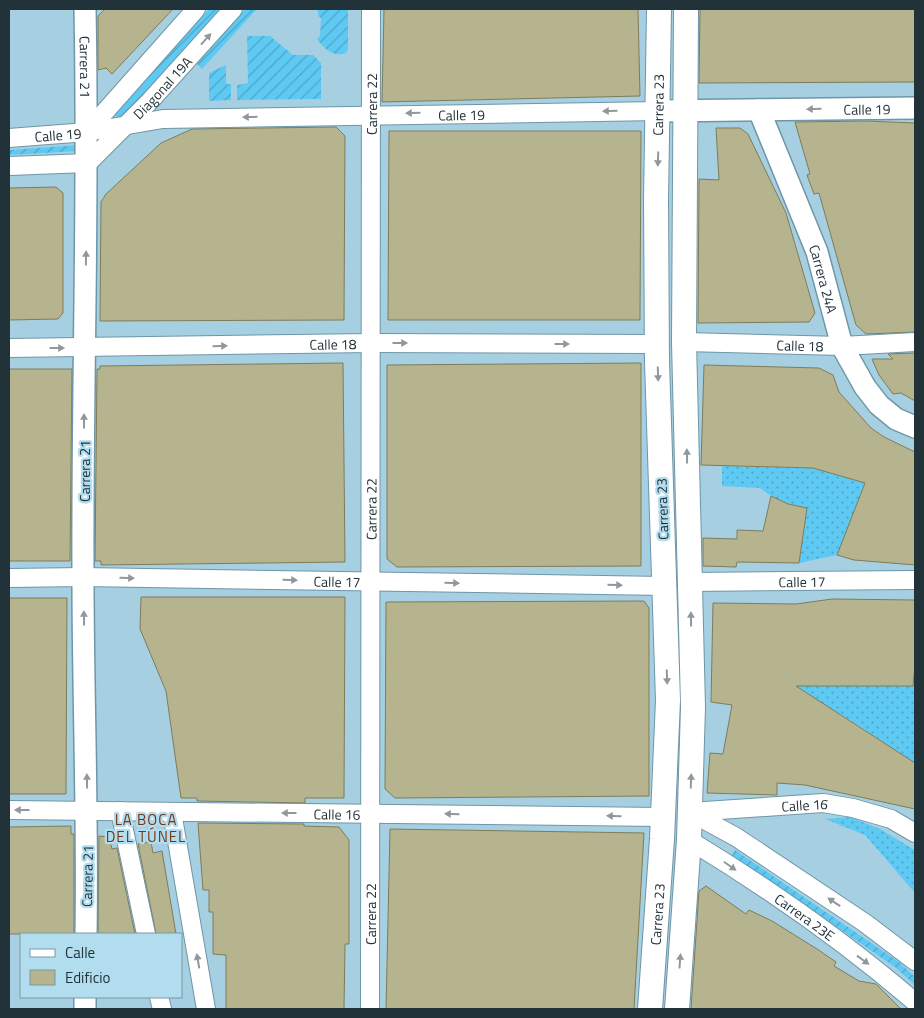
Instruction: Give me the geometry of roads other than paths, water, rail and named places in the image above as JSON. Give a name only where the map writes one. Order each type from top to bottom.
[{"type":"main road","name":"Carrera 23","points":[[650,1009],[663,817],[668,700],[657,344],[656,200],[659,110],[659,9]]},
{"type":"main road","name":"Carrera 23","points":[[677,1009],[689,840],[693,707],[684,342],[686,9]]},
{"type":"street","name":"Carrera 21","points":[[84,9],[88,132],[83,577],[87,810],[86,933]]},
{"type":"street","name":"Diagonal 19A","points":[[88,132],[196,9]]},
{"type":"street","name":"Diagonal 19A","points":[[88,163],[127,125],[233,9]]},
{"type":"street","name":"Carrera 22","points":[[370,1009],[371,9]]},
{"type":"street","name":"Calle 19","points":[[9,138],[88,132],[163,118],[915,108]]},
{"type":"street","name":"Carrera 24A","points":[[759,110],[817,252],[842,346],[865,387],[879,404],[896,419],[915,426]]},
{"type":"street","name":"Calle 19","points":[[9,166],[88,163]]},
{"type":"street","name":"Calle 18","points":[[684,342],[842,346],[915,342]]},
{"type":"street","name":"Calle 18","points":[[9,348],[371,343],[657,344]]},
{"type":"street","name":"Calle 17","points":[[9,578],[83,577],[664,586]]},
{"type":"street","name":"Calle 17","points":[[690,582],[915,580]]},
{"type":"street","name":"Calle 16","points":[[690,812],[823,803],[853,808],[890,819],[915,833]]},
{"type":"street","name":"Calle 16","points":[[9,810],[663,817]]},
{"type":"street","points":[[120,811],[146,933]]},
{"type":"street","points":[[172,812],[206,1009]]},
{"type":"street","name":"Carrera 23E","points":[[690,812],[736,836],[865,923],[915,962]]},
{"type":"street","name":"Carrera 23E","points":[[689,840],[724,861],[811,922],[883,975],[915,1002]]},
{"type":"district","name":"LA BOCA DEL TÚNEL","points":[[146,828]]}]
